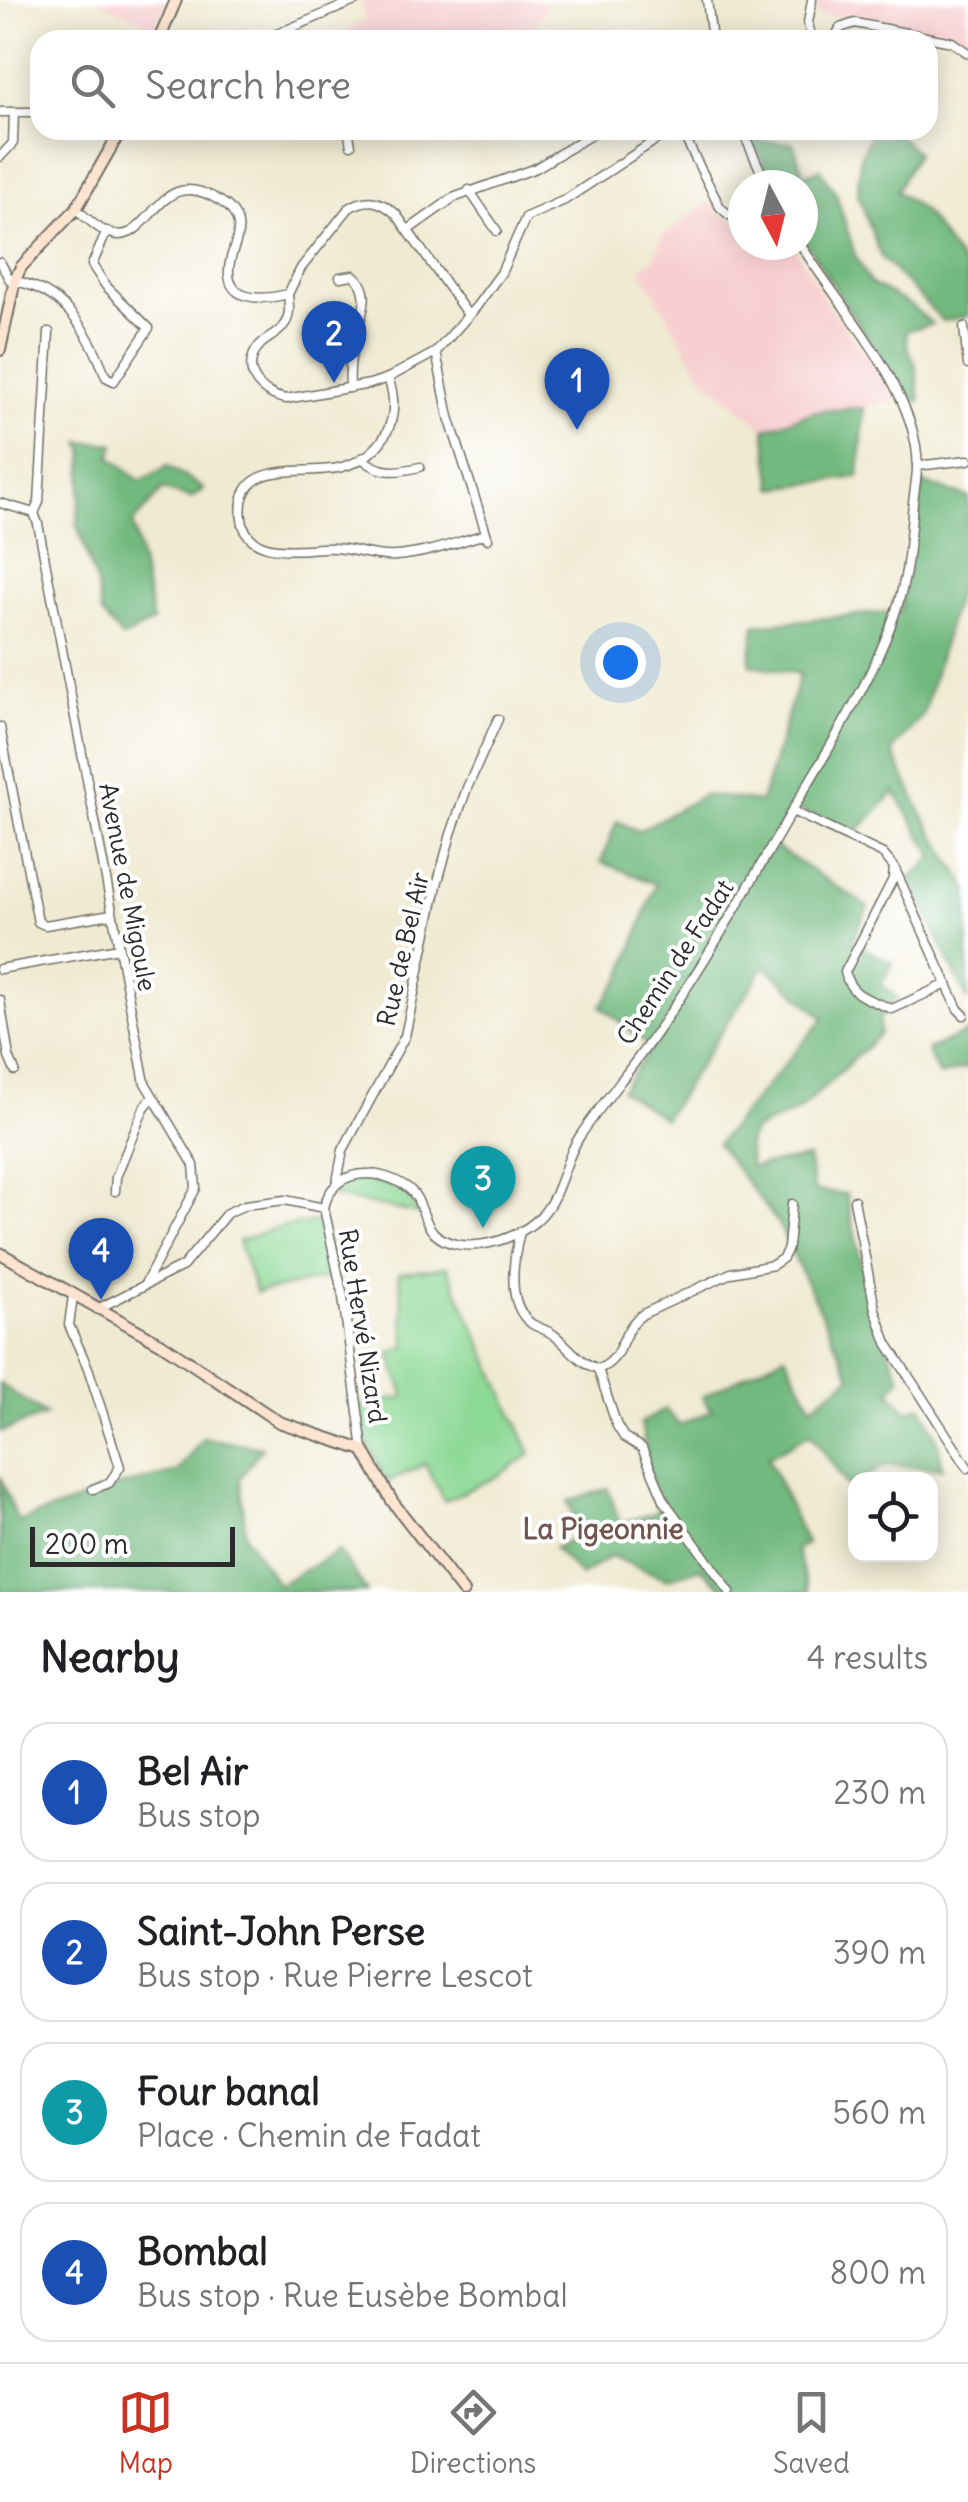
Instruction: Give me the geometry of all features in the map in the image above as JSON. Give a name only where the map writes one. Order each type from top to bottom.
[{"type":"street","points":[[162,30],[176,0]]},
{"type":"street","points":[[286,30],[356,0]]},
{"type":"street","points":[[706,0],[710,30]]},
{"type":"street","points":[[810,30],[812,0]]},
{"type":"street","points":[[839,30],[855,23],[894,30]]},
{"type":"street","points":[[938,38],[960,46],[968,54]]},
{"type":"street","points":[[0,112],[30,112]]},
{"type":"street","points":[[0,156],[13,143],[14,112]]},
{"type":"street","points":[[0,350],[15,280],[32,254],[66,223],[115,140]]},
{"type":"street","points":[[350,140],[351,144]]},
{"type":"street","points":[[408,230],[469,190],[536,168],[583,140]]},
{"type":"street","points":[[468,315],[384,203],[360,202],[350,208],[301,268],[288,294],[290,310],[286,324],[260,344],[251,369],[255,382],[272,397],[286,399],[388,378],[436,352],[468,315],[502,273],[526,217],[565,200],[656,140]]},
{"type":"street","points":[[686,140],[720,207],[728,214]]},
{"type":"street","points":[[747,140],[760,170]]},
{"type":"street","points":[[76,209],[107,231],[125,234],[136,229],[176,190],[194,188],[228,206],[238,220],[229,266],[234,291],[252,300],[288,294]]},
{"type":"street","points":[[469,190],[497,231]]},
{"type":"street","points":[[0,262],[7,277],[66,305],[89,338],[106,377],[114,381],[149,328],[106,286],[92,265],[107,231]]},
{"type":"street","name":"Chemin de Fadat","points":[[520,1232],[552,1204],[578,1138],[654,1035],[736,908],[846,720],[895,616],[905,580],[917,466],[910,418],[894,382],[811,260]]},
{"type":"street","points":[[340,276],[353,274],[360,279],[364,296],[364,312],[353,341],[350,388]]},
{"type":"street","points":[[964,327],[968,365]]},
{"type":"street","name":"Avenue de Migoule","points":[[50,332],[39,502],[34,513],[145,1083],[194,1165],[197,1177],[196,1188],[146,1282]]},
{"type":"street","points":[[388,378],[395,402],[394,418],[378,444],[362,458],[342,467],[285,470],[263,476],[249,488],[242,502],[244,526],[253,539],[282,550],[334,548],[395,556],[487,536],[448,417],[436,352]]},
{"type":"street","points":[[362,458],[378,470],[390,472],[420,467]]},
{"type":"street","points":[[917,466],[968,460]]},
{"type":"street","points":[[0,504],[34,513]]},
{"type":"street","name":"Rue de Bel Air","points":[[337,1182],[343,1150],[405,1036],[451,834],[498,720]]},
{"type":"street","points":[[0,726],[38,922],[44,925],[112,914]]},
{"type":"street","points":[[792,811],[883,854],[894,867],[964,1015]]},
{"type":"street","points":[[894,867],[893,880],[844,972],[847,983],[854,992],[892,1009],[947,984]]},
{"type":"street","points":[[0,969],[119,948]]},
{"type":"street","points":[[0,1000],[15,1071]]},
{"type":"street","points":[[115,1191],[123,1159],[152,1098]]},
{"type":"street","points":[[97,1310],[195,1256],[227,1213],[245,1205],[285,1200],[324,1208],[326,1194],[337,1182],[361,1173],[409,1188],[436,1235],[452,1244],[486,1242],[520,1232],[513,1274],[520,1311],[530,1323],[554,1335],[583,1363],[598,1369],[617,1426],[624,1437],[642,1448],[664,1502],[730,1592]]},
{"type":"street","points":[[854,1200],[875,1309],[887,1344],[968,1468]]},
{"type":"street","points":[[598,1369],[617,1358],[630,1323],[643,1314],[732,1272],[773,1264],[783,1258],[788,1248],[792,1204]]},
{"type":"street","name":"Rue Hervé Nizard","points":[[324,1208],[344,1297],[363,1450]]},
{"type":"street","points":[[0,1252],[182,1356],[278,1422],[363,1450],[392,1501],[463,1592]]},
{"type":"street","points":[[157,1263],[174,1270]]},
{"type":"street","points":[[74,1296],[69,1325],[88,1368],[120,1468],[108,1483],[93,1488]]},
{"type":"shaded area","points":[[96,0],[167,0],[156,27]]},
{"type":"shaded area","points":[[550,0],[534,30],[347,30],[366,19],[361,3]]},
{"type":"shaded area","points":[[818,0],[968,0],[968,43],[938,34],[938,30],[816,14]]},
{"type":"shaded area","points":[[710,201],[718,213],[728,217],[728,260],[802,260],[828,305],[898,400],[864,408],[816,411],[765,429],[702,376],[640,268],[654,259],[662,237]]},
{"type":"green space","points":[[868,140],[903,140],[917,153],[896,191],[923,211],[968,272],[968,316],[943,321],[881,257],[858,194],[860,157]]},
{"type":"green space","points":[[753,141],[793,143],[802,170],[767,170]]},
{"type":"green space","points":[[820,169],[836,194],[855,255],[870,283],[910,305],[932,324],[906,331],[920,401],[907,400],[817,260],[817,170]]},
{"type":"green space","points":[[864,408],[859,477],[773,488],[765,429],[816,411]]},
{"type":"green space","points":[[81,442],[115,444],[111,457],[140,481],[168,466],[204,489],[191,498],[163,489],[133,523],[153,622],[122,638],[101,613],[97,585],[77,524],[85,452]]},
{"type":"green space","points":[[922,483],[968,497],[968,554],[923,715],[892,751],[923,816],[968,889],[968,1001],[910,879],[934,857],[895,792],[853,836],[791,806],[771,844],[868,907],[852,942],[893,963],[881,984],[897,997],[879,1020],[880,1034],[800,1110],[754,1130],[748,1142],[750,1167],[808,1158],[814,1191],[846,1194],[873,1315],[901,1378],[890,1391],[907,1411],[922,1406],[937,1438],[943,1468],[886,1465],[874,1472],[848,1472],[848,1487],[811,1433],[768,1457],[806,1544],[796,1549],[809,1592],[727,1592],[701,1568],[667,1579],[611,1556],[581,1576],[554,1548],[581,1537],[568,1501],[608,1488],[620,1523],[657,1512],[641,1423],[666,1409],[679,1425],[712,1411],[702,1397],[785,1355],[812,1406],[851,1376],[778,1223],[717,1144],[824,1018],[765,966],[664,1119],[621,1090],[651,1048],[601,1006],[622,977],[656,884],[601,862],[617,821],[638,831],[704,795],[761,802],[800,674],[750,664],[755,625],[900,611]]},
{"type":"green space","points":[[968,1032],[968,1067],[939,1076],[927,1050]]},
{"type":"green space","points":[[354,1179],[406,1191],[418,1214],[331,1196],[338,1186]]},
{"type":"green space","points":[[321,1221],[336,1276],[256,1293],[238,1241],[277,1228]]},
{"type":"green space","points":[[447,1267],[531,1454],[498,1476],[444,1501],[425,1464],[387,1482],[363,1433],[360,1406],[405,1397],[390,1353],[406,1347],[399,1273]]},
{"type":"green space","points":[[0,1384],[46,1415],[0,1432]]},
{"type":"green space","points":[[203,1438],[262,1447],[240,1478],[246,1537],[278,1585],[339,1551],[367,1592],[0,1592],[0,1476],[18,1522],[120,1486],[177,1472]]},
{"type":"place","name":"Saint-John Perse","points":[[334,383]]},
{"type":"place","name":"Bel Air","points":[[577,430]]},
{"type":"place","name":"Four banal","points":[[483,1228]]},
{"type":"place","name":"Bombal","points":[[101,1300]]},
{"type":"district","name":"La Pigeonnie","points":[[603,1529]]}]
